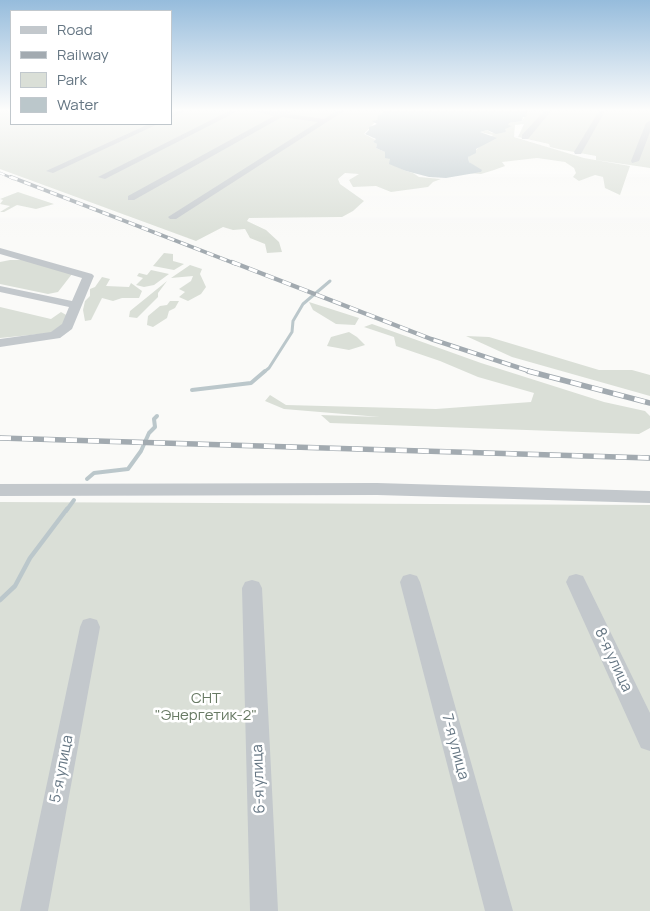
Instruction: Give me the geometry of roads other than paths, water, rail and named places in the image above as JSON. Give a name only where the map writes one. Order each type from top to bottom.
[{"type":"street","points":[[50,171],[89,154]]},
{"type":"street","points":[[102,177],[149,154]]},
{"type":"street","points":[[131,198],[211,154]]},
{"type":"street","points":[[173,218],[273,154]]},
{"type":"street","points":[[635,161],[638,154]]},
{"type":"street","points":[[0,251],[88,276],[68,326],[55,336],[0,343]]},
{"type":"street","points":[[0,289],[76,306]]},
{"type":"street","points":[[0,490],[377,489],[650,497]]},
{"type":"street","name":"7-я улица","points":[[410,582],[499,911]]},
{"type":"street","name":"8-я улица","points":[[576,582],[650,739]]},
{"type":"street","name":"6-я улица","points":[[252,588],[264,911]]},
{"type":"street","name":"5-я улица","points":[[34,911],[90,627]]},
{"type":"water","points":[[385,154],[475,154],[468,157],[469,162],[482,170],[481,172],[446,178],[429,177],[389,164],[390,159],[385,158]]},
{"type":"waterway","points":[[264,372],[269,368],[292,332],[293,321],[303,304],[330,281]]},
{"type":"waterway","points":[[192,390],[251,383],[265,371]]},
{"type":"waterway","points":[[87,479],[94,473],[128,469],[141,451],[149,433],[155,427],[154,419],[157,416]]},
{"type":"waterway","points":[[66,511],[74,500]]},
{"type":"waterway","points":[[0,600],[15,586],[30,558],[67,509]]},
{"type":"railway","points":[[0,173],[14,179]]},
{"type":"railway","points":[[11,177],[236,264]]},
{"type":"railway","points":[[232,262],[431,339],[532,372]]},
{"type":"railway","points":[[528,371],[650,403]]},
{"type":"railway","points":[[0,438],[650,458]]},
{"type":"park label","name":"СHТ \"Энергетик-2\"","points":[[206,708]]}]
